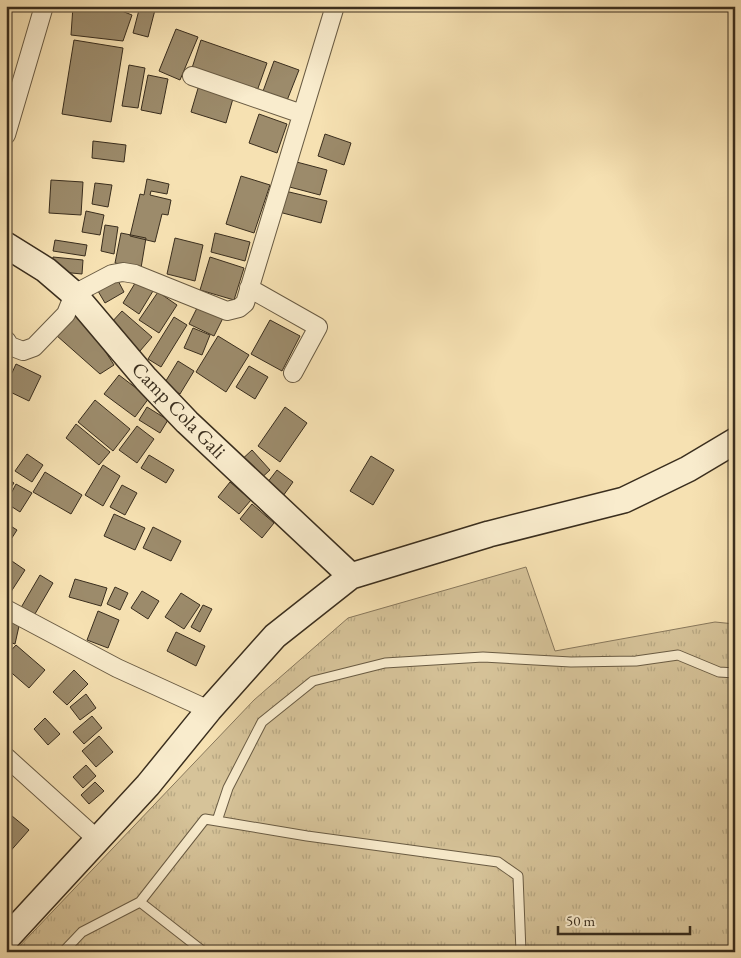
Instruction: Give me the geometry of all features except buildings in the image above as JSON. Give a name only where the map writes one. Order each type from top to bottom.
[{"type":"street","points":[[6,135],[44,6]]},
{"type":"street","points":[[6,340],[10,346],[23,351],[34,347],[66,314],[74,294],[112,274],[123,272],[135,274],[227,311],[233,311],[244,304],[335,6]]},
{"type":"street","points":[[192,76],[302,114]]},
{"type":"street","name":"Camp Cola Gali","points":[[6,245],[46,270],[74,294],[146,379],[187,422],[352,576]]},
{"type":"street","points":[[249,288],[318,327],[293,373]]},
{"type":"street","points":[[7,936],[148,785],[209,710],[275,636],[352,576],[489,534],[624,500],[688,469],[735,441]]},
{"type":"street","points":[[6,609],[117,668],[209,710]]},
{"type":"street","points":[[6,757],[98,840]]},
{"type":"lane","points":[[216,821],[228,788],[262,722],[313,681],[385,663],[483,657],[571,662],[618,662],[678,656],[719,672],[735,673]]},
{"type":"lane","points":[[63,952],[82,932],[140,902],[205,819],[307,836],[498,862],[518,876],[521,952]]},
{"type":"lane","points":[[140,902],[204,952]]},
{"type":"green space","points":[[526,567],[555,651],[715,622],[735,624],[735,952],[14,952],[254,700],[348,618]]}]
